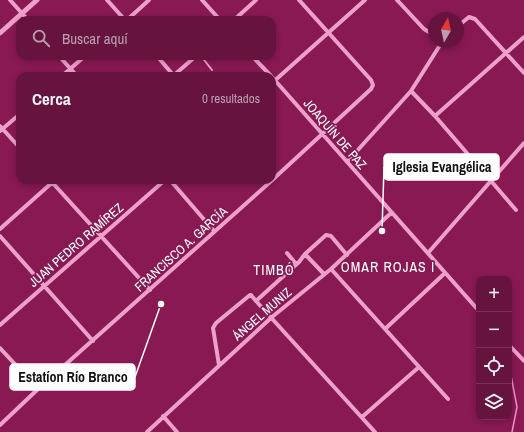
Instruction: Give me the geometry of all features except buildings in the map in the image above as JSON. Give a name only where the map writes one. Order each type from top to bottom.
[{"type":"street","points":[[10,0],[22,14]]},
{"type":"street","points":[[20,16],[37,0]]},
{"type":"street","points":[[107,0],[122,16]]},
{"type":"street","points":[[131,16],[149,0]]},
{"type":"street","points":[[202,0],[216,16]]},
{"type":"street","points":[[238,16],[256,0]]},
{"type":"street","points":[[299,0],[328,33]]},
{"type":"street","points":[[276,76],[365,0]]},
{"type":"street","points":[[397,0],[428,31]]},
{"type":"street","points":[[464,21],[471,16],[475,19],[524,73]]},
{"type":"street","points":[[0,33],[16,19]]},
{"type":"street","name":"FRANCISCO A. GARCÍA","points":[[276,174],[369,92],[372,85],[371,80],[328,33]]},
{"type":"street","points":[[435,116],[524,37]]},
{"type":"street","points":[[347,162],[411,91],[438,48]]},
{"type":"street","points":[[63,60],[74,72]]},
{"type":"street","points":[[66,72],[80,60]]},
{"type":"street","points":[[160,60],[170,72]]},
{"type":"street","points":[[178,72],[191,60]]},
{"type":"street","name":"JOAQUÍN DE PAZ","points":[[255,60],[266,72]]},
{"type":"street","name":"JOAQUÍN DE PAZ","points":[[276,83],[323,133],[391,213],[476,308]]},
{"type":"street","points":[[411,91],[435,116],[516,210]]},
{"type":"street","points":[[16,117],[1,129],[16,144]]},
{"type":"street","points":[[428,253],[524,144]]},
{"type":"street","points":[[0,229],[50,184]]},
{"type":"street","points":[[56,184],[150,290]]},
{"type":"street","name":"JUAN PEDRO RAMÍREZ","points":[[0,325],[160,184]]},
{"type":"street","points":[[173,184],[214,231]]},
{"type":"street","name":"FRANCISCO A. GARCÍA","points":[[0,425],[265,184]]},
{"type":"street","name":"ÁNGEL MUNIZ","points":[[147,432],[272,317],[331,269],[391,213]]},
{"type":"street","points":[[256,301],[326,235],[331,236],[347,254]]},
{"type":"street","points":[[0,236],[93,341]]},
{"type":"street","points":[[287,253],[296,264]]},
{"type":"street","points":[[305,254],[324,274]]},
{"type":"street","points":[[331,269],[448,399]]},
{"type":"street","points":[[385,329],[445,273]]},
{"type":"street","points":[[219,365],[213,328],[216,323],[250,295],[252,295],[375,432]]},
{"type":"street","points":[[0,348],[38,389]]},
{"type":"street","points":[[512,348],[524,361]]},
{"type":"street","points":[[362,417],[419,366]]},
{"type":"street","points":[[163,416],[177,432]]},
{"type":"lane","points":[[204,60],[212,70]]},
{"type":"waterway","points":[[512,381],[517,407],[512,432]]},
{"type":"place","name":"Iglesia Evangélica","points":[[382,231]]},
{"type":"place","name":"Estatíon Río Branco","points":[[161,304]]},
{"type":"district","name":"OMAR ROJAS I","points":[[388,267]]},
{"type":"district","name":"TIMBÓ","points":[[274,270]]}]
